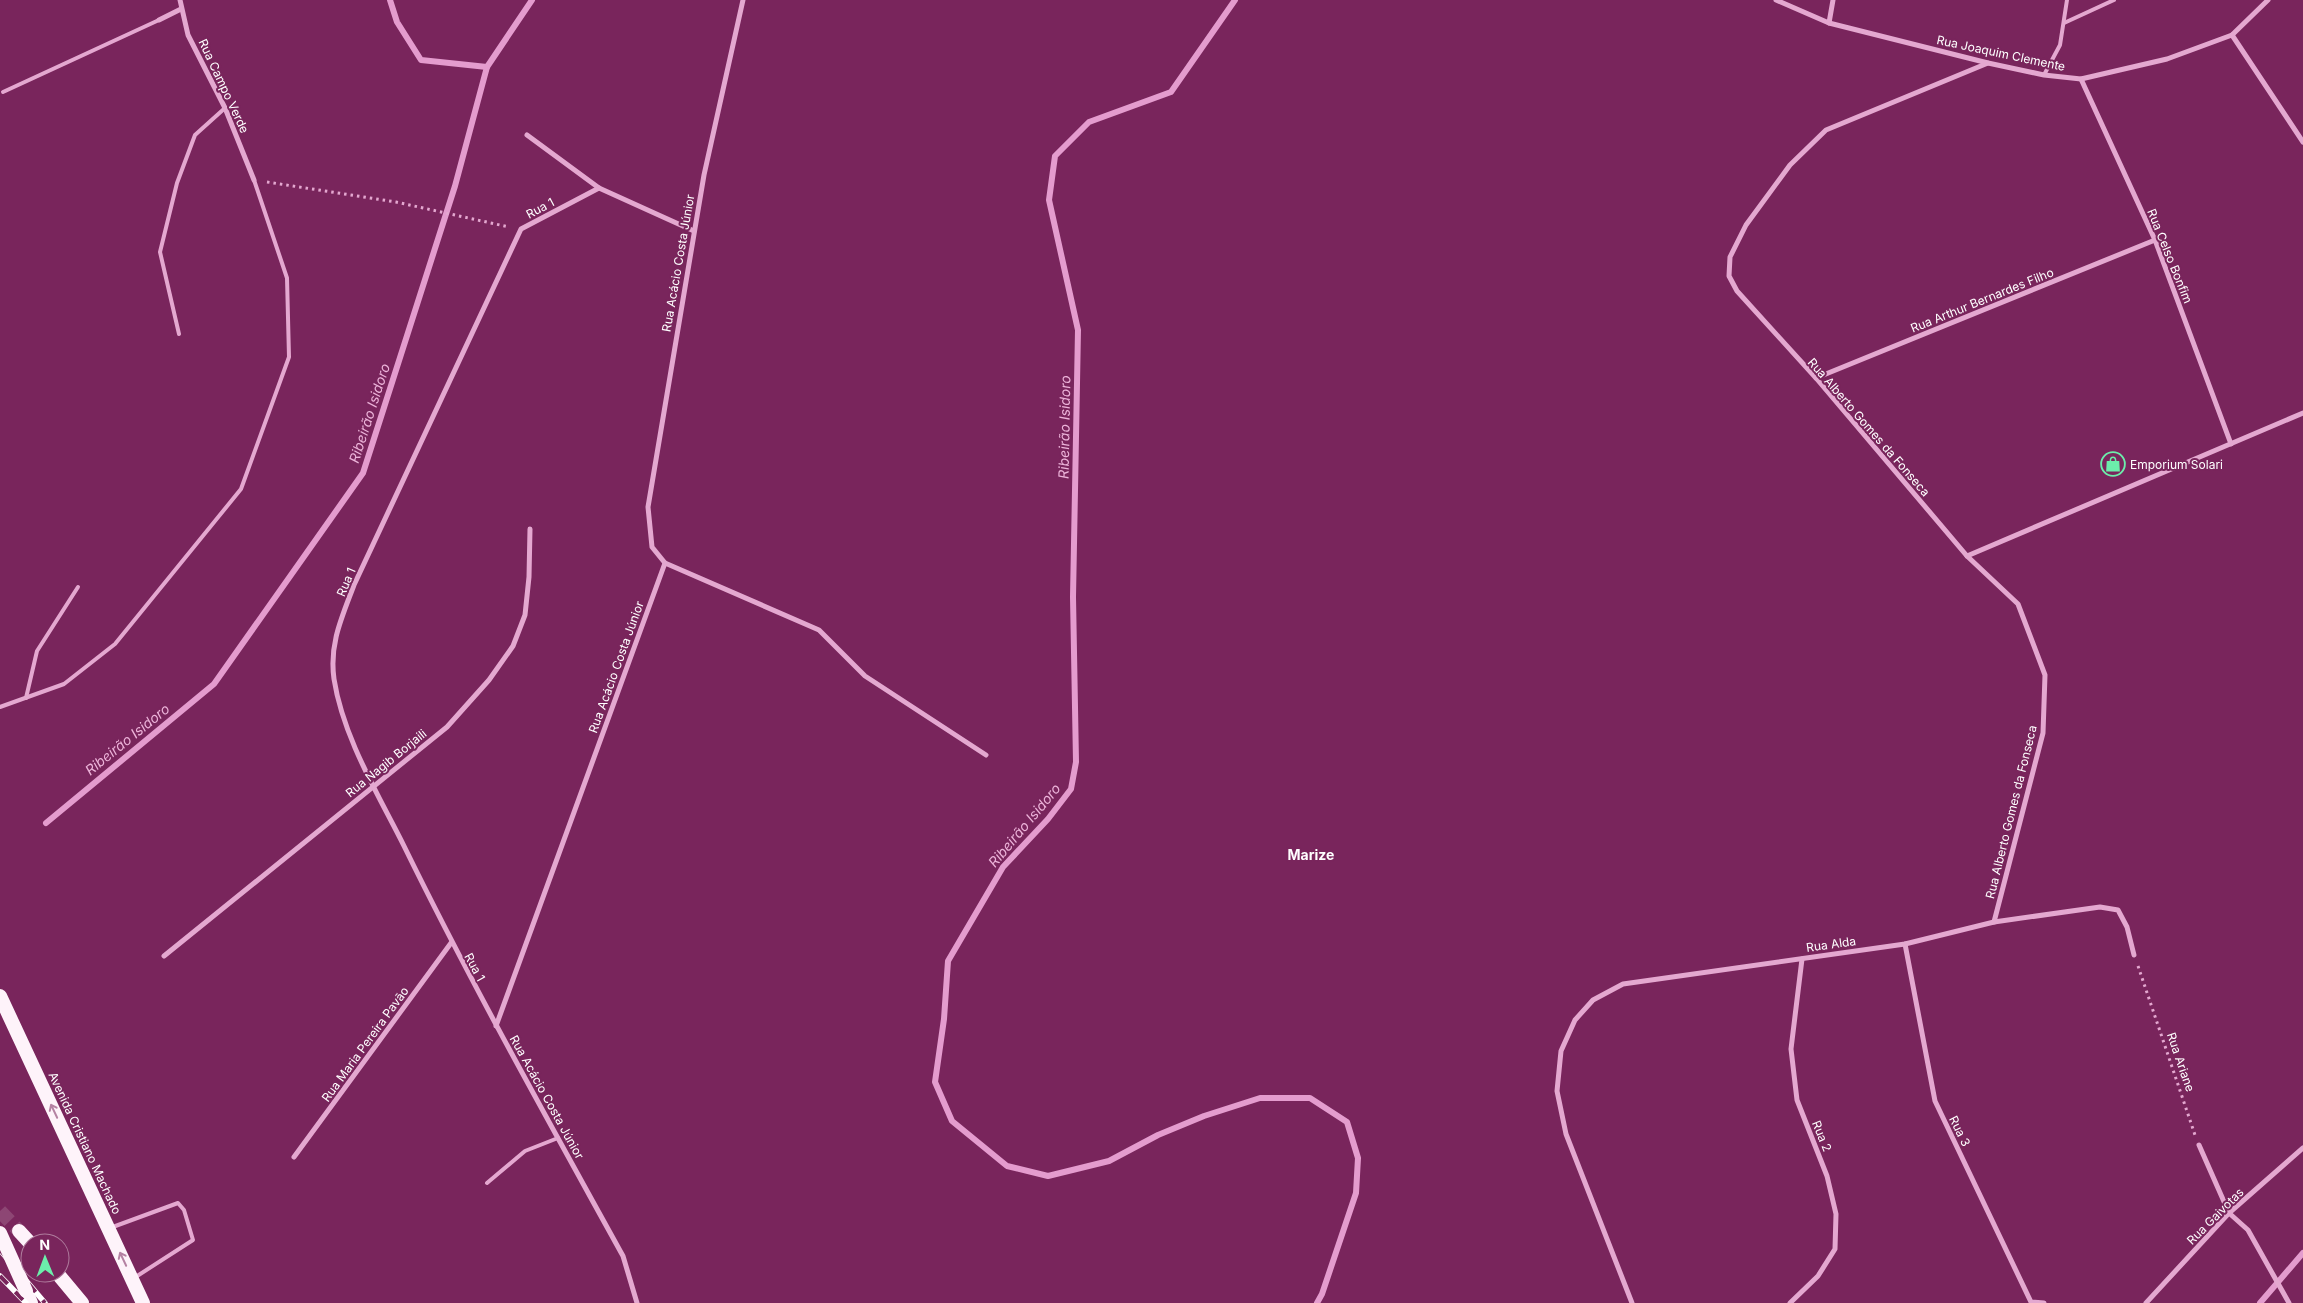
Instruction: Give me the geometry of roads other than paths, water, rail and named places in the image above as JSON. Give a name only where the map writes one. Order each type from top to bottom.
[{"type":"highway","name":"Avenida Cristiano Machado","points":[[0,996],[143,1303]]},
{"type":"highway","points":[[0,1233],[28,1297]]},
{"type":"highway","points":[[65,1283],[82,1303]]},
{"type":"street","name":"Rua Campo Verde","points":[[180,0],[188,35],[225,108],[254,180]]},
{"type":"street","name":"Rua Acácio Costa Júnior","points":[[637,1303],[623,1256],[496,1026],[665,563],[652,547],[648,507],[704,174],[743,0]]},
{"type":"street","name":"Rua Joaquim Clemente","points":[[1776,0],[1829,23],[1988,63],[2044,75],[2081,79],[2168,59],[2232,35],[2268,0]]},
{"type":"street","points":[[1829,23],[1833,0]]},
{"type":"street","points":[[160,20],[181,10]]},
{"type":"street","points":[[2232,35],[2303,142]]},
{"type":"street","name":"Rua Alberto Gomes da Fonseca","points":[[1988,63],[1826,130],[1790,165],[1746,225],[1730,257],[1729,276],[1737,291],[1816,378],[1966,556],[2018,604],[2045,675],[2043,733],[1994,922]]},
{"type":"street","name":"Rua Celso Bonfim","points":[[2081,79],[2155,240],[2231,444]]},
{"type":"street","points":[[526,134],[599,188],[694,231]]},
{"type":"street","name":"Rua 1","points":[[496,1026],[451,943],[343,719],[334,678],[334,640],[354,585],[521,230],[599,188]]},
{"type":"street","name":"Rua Arthur Bernardes Filho","points":[[1816,378],[2155,240]]},
{"type":"street","points":[[1966,556],[2303,413]]},
{"type":"street","name":"Rua Nagib Borjaili","points":[[164,956],[447,726],[489,680],[513,646],[525,615],[529,577],[530,530]]},
{"type":"street","points":[[665,563],[819,630],[865,676],[986,755]]},
{"type":"street","name":"Rua Alda","points":[[1632,1303],[1564,1126],[1557,1092],[1561,1051],[1575,1020],[1593,1000],[1623,984],[1905,944],[1994,922],[2100,908],[2118,910],[2128,927],[2134,956]]},
{"type":"street","name":"Rua Maria Pereira Pavão","points":[[294,1157],[451,943]]},
{"type":"street","name":"Rua 3","points":[[1905,944],[1935,1101],[2031,1302],[2044,1303]]},
{"type":"street","name":"Rua 2","points":[[1790,1303],[1818,1276],[1835,1249],[1836,1231],[1836,1214],[1827,1176],[1797,1100],[1791,1049],[1802,958]]},
{"type":"street","points":[[2199,1145],[2229,1213],[2248,1230],[2289,1303]]},
{"type":"street","name":"Rua Gaivotas","points":[[2146,1303],[2229,1213],[2303,1148]]},
{"type":"lane","points":[[2044,75],[2060,45],[2068,0]]},
{"type":"lane","points":[[2064,23],[2114,0]]},
{"type":"lane","points":[[3,92],[160,20]]},
{"type":"lane","points":[[179,334],[160,252],[177,183],[196,135],[225,108]]},
{"type":"lane","points":[[0,707],[64,684],[115,644],[242,489],[289,357],[287,278],[254,180]]},
{"type":"lane","points":[[26,698],[37,651],[78,587]]},
{"type":"lane","points":[[487,1183],[525,1151],[558,1138]]},
{"type":"lane","points":[[109,1229],[178,1202],[184,1210],[192,1240],[132,1279]]},
{"type":"waterway","points":[[390,0],[397,22],[421,60],[487,67]]},
{"type":"waterway","name":"Ribeirão Isidoro","points":[[46,823],[214,684],[363,473],[455,186],[487,67],[532,0]]},
{"type":"waterway","name":"Ribeirão Isidoro","points":[[1235,0],[1171,92],[1089,122],[1055,156],[1049,200],[1078,330],[1073,597],[1076,762],[1071,789],[1048,819],[1003,867],[948,961],[944,1019],[935,1082],[952,1121],[1007,1166],[1048,1176],[1109,1161],[1158,1135],[1204,1116],[1260,1098],[1310,1098],[1347,1122],[1358,1158],[1356,1193],[1322,1294],[1317,1303]]},
{"type":"waterway","name":"Ribeirão Isidoro","points":[[2260,1303],[2303,1253]]},
{"type":"tunnel","points":[[0,1211],[19,1231]]},
{"type":"railway","points":[[0,1250],[45,1303]]},
{"type":"railway","points":[[0,1276],[26,1303]]},
{"type":"place","name":"Emporium Solari","points":[[2113,464]]},
{"type":"district","name":"Marize","points":[[1311,854]]}]
